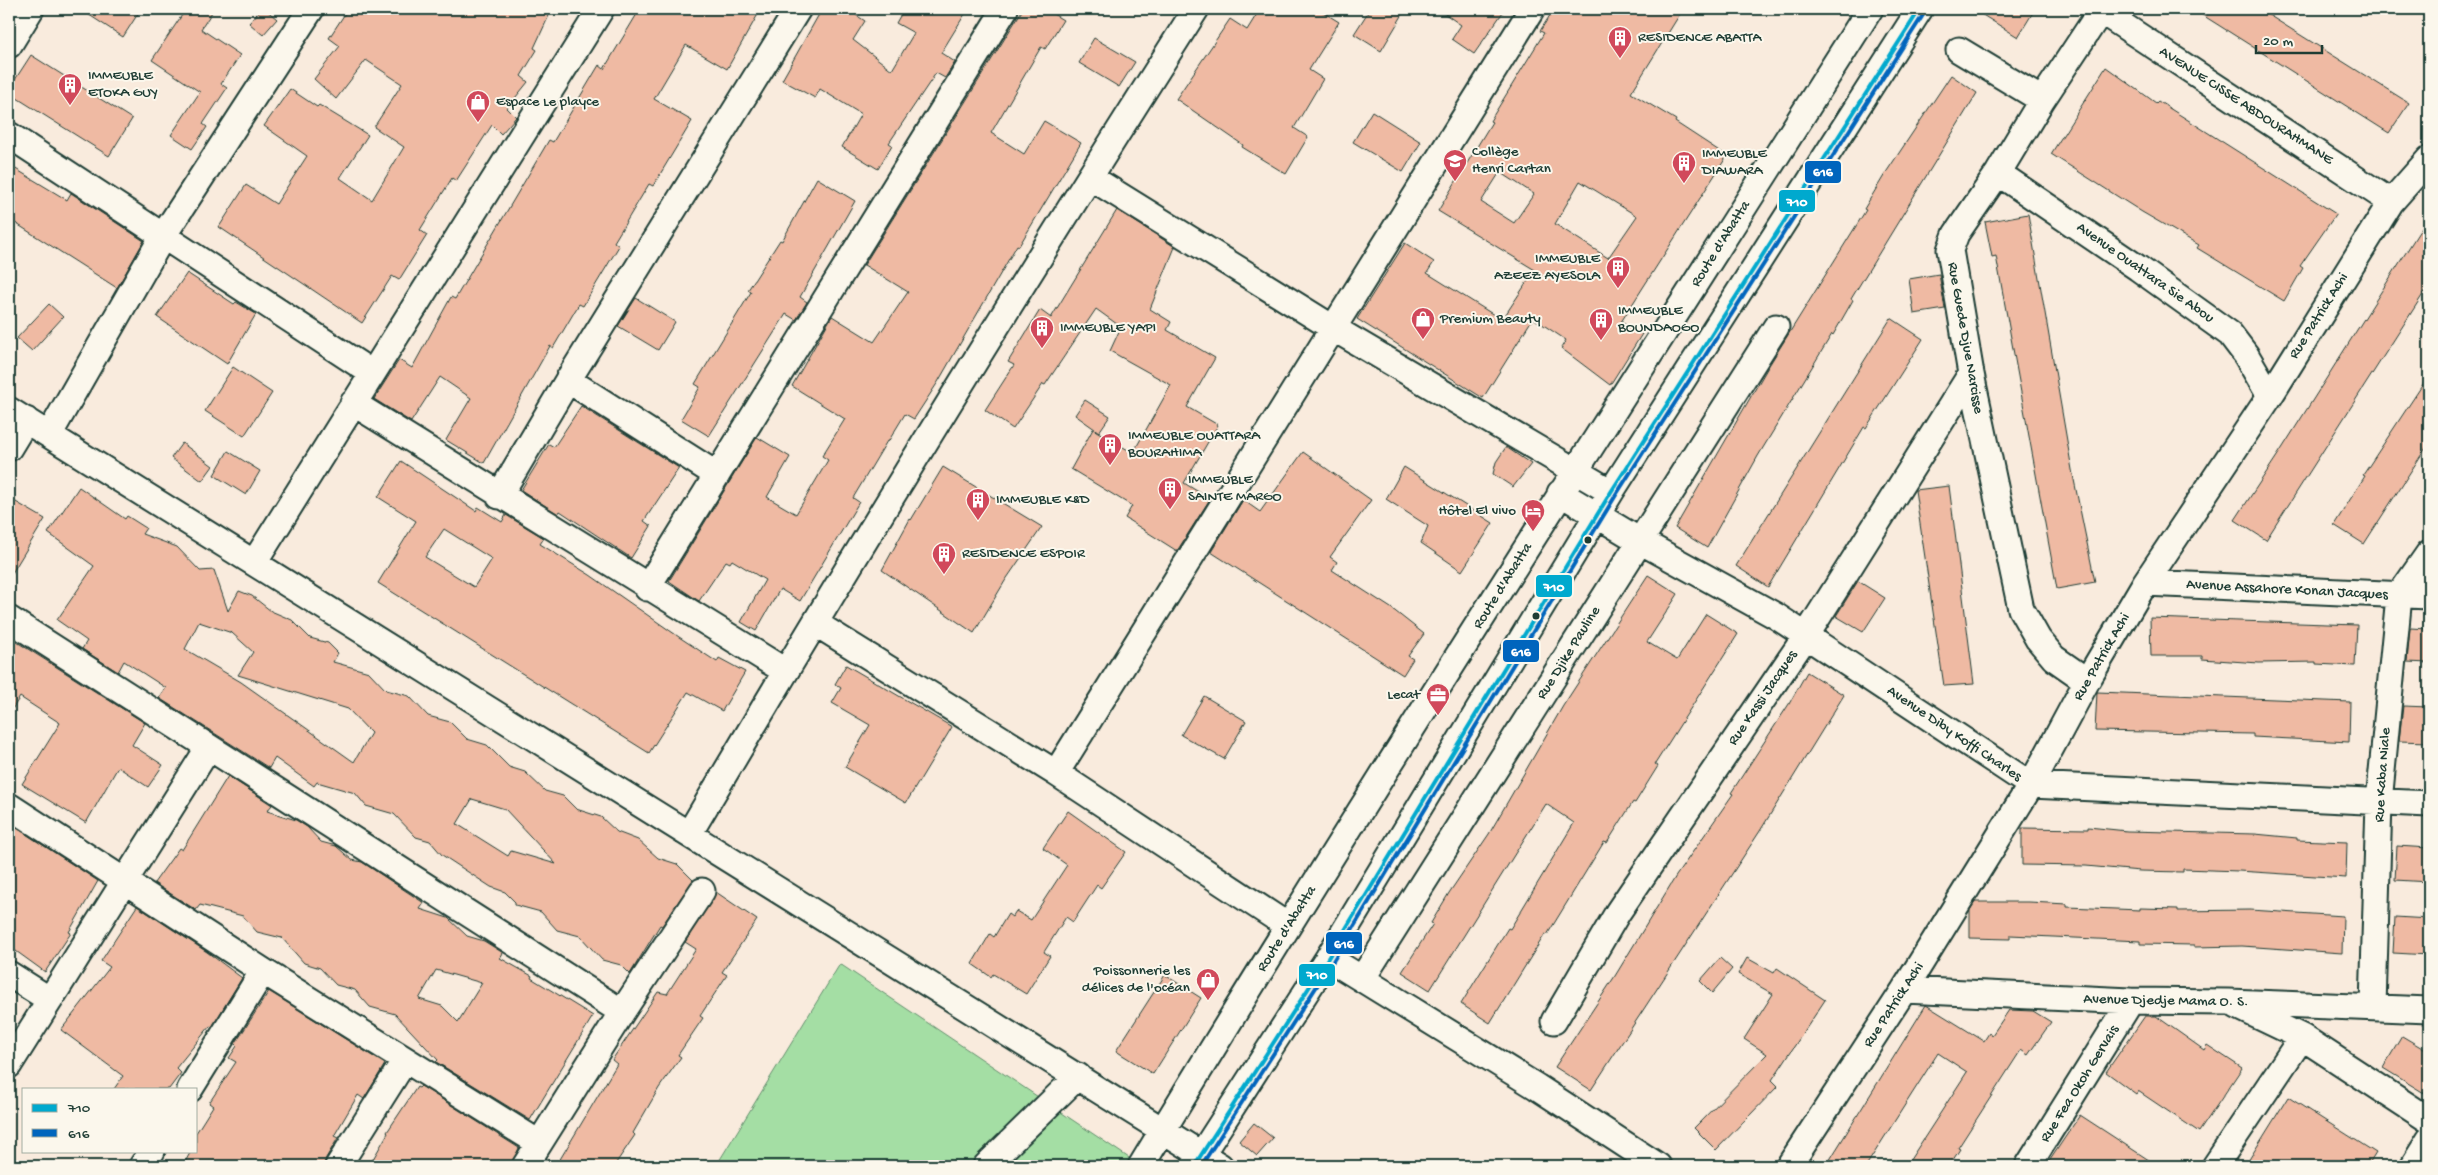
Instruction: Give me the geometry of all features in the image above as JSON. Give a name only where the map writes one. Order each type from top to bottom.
[{"type":"street","points":[[9,45],[31,9]]},
{"type":"street","points":[[49,435],[163,236],[311,9]]},
{"type":"street","points":[[254,563],[601,9]]},
{"type":"street","points":[[500,496],[568,380],[798,9]]},
{"type":"street","points":[[648,588],[1004,9]]},
{"type":"street","points":[[690,834],[785,671],[1196,9]]},
{"type":"street","points":[[1056,774],[1532,9]]},
{"type":"street","name":"Route d'Abatta","points":[[1141,1166],[1288,926],[1574,470],[1870,9]]},
{"type":"street","points":[[9,448],[17,415],[1163,1129],[1205,1162],[1597,514],[1918,10]]},
{"type":"street","name":"Rue Guede Djue Narcisse","points":[[2087,681],[2054,658],[2038,639],[2021,609],[1970,374],[1950,250],[1956,234],[1998,172],[2042,100],[2101,10]]},
{"type":"street","name":"AVENUE CISSE ABDOURAHMANE","points":[[2101,10],[2391,202]]},
{"type":"street","points":[[1959,50],[2042,100]]},
{"type":"street","points":[[9,135],[372,373]]},
{"type":"street","name":"Rue Patrick Achi","points":[[1789,1166],[1904,990],[2031,785],[2087,681],[2145,583],[2270,396],[2391,202],[2429,159]]},
{"type":"street","name":"Avenue Ouattara Sie Abou","points":[[1998,172],[2230,334],[2246,355],[2270,396]]},
{"type":"street","points":[[1090,177],[1333,328],[1611,492]]},
{"type":"street","name":"Rue Djike Pauline","points":[[1362,979],[1776,327]]},
{"type":"street","name":"Rue Kassi Jacques","points":[[1554,1020],[1623,904],[1806,636],[1970,374]]},
{"type":"street","points":[[568,380],[717,476]]},
{"type":"street","points":[[353,403],[648,588],[785,671]]},
{"type":"street","name":"Avenue Diby Koffi Charles","points":[[1560,493],[1640,541],[1776,616],[2031,785],[2429,804]]},
{"type":"street","name":"Rue Kaba Niale","points":[[2373,1007],[2379,802],[2399,596],[2429,552]]},
{"type":"street","name":"Avenue Assahore Konan Jacques","points":[[2145,583],[2429,596]]},
{"type":"street","points":[[9,619],[622,1012]]},
{"type":"street","points":[[815,623],[1056,774],[1288,926]]},
{"type":"street","points":[[9,1066],[209,747]]},
{"type":"street","points":[[9,806],[263,971],[539,1143]]},
{"type":"street","points":[[525,1166],[622,1012],[702,891]]},
{"type":"street","points":[[1328,958],[1528,1082],[1658,1166]]},
{"type":"street","points":[[191,1088],[263,971]]},
{"type":"street","points":[[9,974],[50,1000]]},
{"type":"street","name":"Avenue Djedje Mama O. S.","points":[[1904,990],[2131,1001],[2228,1002],[2429,1010]]},
{"type":"street","name":"Rue Fea Okoh Gervais","points":[[2028,1166],[2131,1001]]},
{"type":"street","points":[[2228,1002],[2302,1037],[2429,1120]]},
{"type":"street","points":[[2221,1164],[2302,1037]]},
{"type":"street","points":[[338,1166],[405,1060]]},
{"type":"street","points":[[986,1166],[1078,1076]]},
{"type":"street","points":[[2412,1166],[2429,1140]]},
{"type":"street","points":[[142,1166],[151,1152]]},
{"type":"green space","points":[[840,964],[1141,1166],[716,1166]]},
{"type":"building","points":[[80,9],[141,9],[123,37]]},
{"type":"building","points":[[186,9],[214,9],[201,29],[240,55],[221,84],[227,88],[203,124],[207,127],[192,149],[171,135],[200,92],[152,60]]},
{"type":"building","points":[[262,9],[265,9],[277,19],[263,35],[249,23]]},
{"type":"building","points":[[348,9],[552,9],[534,48],[537,50],[521,76],[528,82],[507,108],[516,117],[501,134],[492,125],[456,181],[452,178],[420,230],[427,235],[399,280],[392,276],[362,323],[219,227],[246,185],[276,204],[307,156],[264,126],[290,89],[317,107],[319,105],[368,135],[340,178],[372,200],[404,147],[374,127],[402,84],[366,60],[336,99],[314,79],[340,46],[329,38]]},
{"type":"building","points":[[640,9],[761,9],[727,69],[686,45],[654,99],[692,121],[653,186],[649,184],[614,242],[619,246],[583,306],[579,304],[553,348],[550,346],[484,463],[446,440],[471,398],[440,377],[411,422],[374,399],[399,360],[412,368],[451,297],[455,299],[549,140],[553,142],[599,65],[604,69]]},
{"type":"building","points":[[822,9],[847,9],[865,21],[853,40],[892,70],[914,33],[896,23],[904,9],[968,9],[941,53],[955,62],[945,78],[936,73],[889,143],[892,145],[878,169],[842,147],[861,114],[820,89],[815,98],[782,80]]},
{"type":"building","points":[[1023,9],[1045,9],[1063,20],[1045,49],[1041,47],[991,133],[1024,154],[1044,121],[1081,143],[1019,246],[1017,245],[938,382],[914,419],[905,414],[887,441],[853,498],[859,502],[800,601],[780,589],[756,631],[741,622],[765,580],[732,560],[730,563],[726,561],[699,601],[669,581],[757,437],[790,457],[767,497],[796,514],[828,460],[822,456],[845,419],[792,386],[832,316],[874,342],[908,292],[864,265]]},
{"type":"building","points":[[1260,9],[1318,9],[1339,22],[1309,70],[1323,79],[1294,128],[1308,137],[1286,174],[1242,147],[1243,145],[1176,99],[1230,19],[1247,30]]},
{"type":"building","points":[[1370,9],[1406,9],[1381,51],[1354,34]]},
{"type":"building","points":[[1438,9],[1505,9],[1474,54],[1452,39],[1461,25]]},
{"type":"building","points":[[1554,9],[1683,9],[1631,93],[1676,120],[1675,122],[1727,156],[1621,322],[1642,334],[1610,385],[1561,348],[1566,340],[1533,318],[1483,398],[1357,319],[1405,243],[1434,262],[1427,273],[1502,320],[1535,270],[1438,211],[1544,33],[1540,31]],"holes":[[[1500,172],[1534,194],[1514,223],[1481,202]],[[1580,181],[1637,216],[1608,258],[1555,224]]]},
{"type":"building","points":[[1973,9],[2035,9],[2018,37]]},
{"type":"building","points":[[2193,9],[2259,9],[2409,103],[2389,133]]},
{"type":"building","points":[[1094,38],[1135,62],[1119,87],[1079,63]]},
{"type":"building","name":"IMMEUBLE ETOKA GUY","points":[[31,55],[132,119],[109,156],[9,93],[9,89]]},
{"type":"building","points":[[2106,67],[2156,103],[2158,101],[2336,214],[2300,266],[2303,268],[2284,301],[2197,248],[2199,245],[2142,212],[2051,154]]},
{"type":"building","points":[[1951,75],[1977,93],[1851,299],[1853,300],[1833,335],[1758,456],[1707,548],[1675,528],[1768,367],[1866,210],[1864,209],[1885,174]]},
{"type":"building","points":[[1372,111],[1421,142],[1403,172],[1353,142]]},
{"type":"building","points":[[9,165],[67,200],[71,193],[144,241],[117,288],[9,219]]},
{"type":"building","points":[[817,178],[855,201],[800,297],[807,302],[796,320],[786,314],[709,436],[681,419],[700,387],[695,384],[751,292],[748,290],[780,240],[782,241]]},
{"type":"building","points":[[1117,210],[1175,247],[1150,309],[1171,322],[1167,330],[1215,358],[1187,407],[1218,425],[1184,483],[1210,499],[1177,551],[1125,518],[1132,506],[1071,469],[1093,429],[1133,453],[1171,385],[1110,351],[1121,327],[1096,309],[1013,429],[985,410],[1014,365],[1008,362],[1040,310],[1051,318]]},
{"type":"building","points":[[2028,214],[2072,470],[2095,582],[2057,589],[1996,256],[1992,257],[1985,222]]},
{"type":"building","points":[[2429,216],[2429,285],[2266,540],[2235,520]]},
{"type":"building","points":[[187,273],[234,304],[236,302],[256,314],[227,364],[157,317]]},
{"type":"building","points":[[1939,274],[1945,309],[1914,314],[1909,279]]},
{"type":"building","points":[[636,298],[675,322],[658,350],[618,326]]},
{"type":"building","points":[[49,304],[63,317],[32,351],[17,338]]},
{"type":"building","points":[[1891,318],[1923,339],[1866,428],[1864,427],[1768,587],[1736,566]]},
{"type":"building","points":[[233,367],[272,393],[244,436],[205,411]]},
{"type":"building","points":[[2429,375],[2429,443],[2364,544],[2334,525],[2365,476],[2363,475]]},
{"type":"building","points":[[1085,400],[1110,416],[1099,432],[1075,415]]},
{"type":"building","points":[[581,406],[679,468],[644,521],[651,526],[631,558],[560,511],[558,514],[521,490],[549,444],[554,447]]},
{"type":"building","points":[[182,443],[213,466],[202,481],[171,458]]},
{"type":"building","points":[[1506,447],[1531,464],[1513,487],[1493,474],[1496,462]]},
{"type":"building","points":[[228,451],[260,471],[246,495],[214,475]]},
{"type":"building","points":[[1303,452],[1371,500],[1330,557],[1337,562],[1332,570],[1391,608],[1424,634],[1408,656],[1413,659],[1403,675],[1211,552],[1243,500],[1260,512]]},
{"type":"building","points":[[401,461],[476,511],[478,507],[502,522],[506,515],[544,538],[540,544],[590,575],[679,637],[717,662],[719,658],[745,672],[722,711],[688,692],[649,753],[378,583],[416,521],[378,497]],"holes":[[[444,529],[492,559],[474,587],[425,557]]]},
{"type":"building","points":[[943,467],[1042,527],[1005,581],[974,633],[882,570],[910,519]]},
{"type":"building","points":[[1404,467],[1493,523],[1462,571],[1421,543],[1428,526],[1386,499]]},
{"type":"building","points":[[1949,486],[1974,684],[1944,686],[1915,490]]},
{"type":"building","points":[[79,487],[125,519],[127,516],[146,528],[142,534],[177,547],[200,571],[214,570],[228,611],[239,591],[252,596],[271,611],[292,620],[310,638],[328,643],[338,653],[333,662],[369,672],[386,690],[409,696],[428,716],[450,722],[467,739],[487,745],[509,767],[525,772],[545,791],[563,796],[576,809],[601,817],[617,832],[638,840],[658,858],[677,864],[693,880],[662,926],[660,925],[630,974],[621,965],[602,960],[580,936],[557,930],[541,912],[515,905],[515,902],[505,892],[491,887],[442,855],[430,841],[416,837],[394,814],[366,806],[355,793],[317,782],[314,786],[275,758],[269,768],[159,698],[166,688],[124,661],[118,672],[82,649],[87,641],[57,620],[94,566],[48,533]],"holes":[[[199,622],[232,633],[253,652],[238,675],[348,709],[371,733],[354,762],[241,682],[185,649]],[[472,799],[505,809],[556,864],[511,851],[508,856],[457,824]]]},
{"type":"building","points":[[9,498],[45,519],[9,578]]},
{"type":"building","points":[[1648,575],[1678,594],[1647,642],[1677,660],[1706,614],[1738,634],[1655,764],[1658,766],[1635,803],[1633,802],[1607,843],[1604,842],[1490,1023],[1461,1004],[1508,928],[1510,929],[1574,823],[1546,804],[1430,990],[1402,972],[1433,924],[1431,923],[1449,893],[1489,834],[1563,706]]},
{"type":"building","points":[[1858,581],[1885,598],[1863,632],[1836,616]]},
{"type":"building","points":[[2150,618],[2357,625],[2355,666],[2316,664],[2316,662],[2259,663],[2202,659],[2202,656],[2151,656]]},
{"type":"building","points":[[2410,628],[2429,629],[2429,663],[2407,662]]},
{"type":"building","points":[[9,637],[145,723],[132,745],[163,765],[148,787],[118,767],[86,823],[22,784],[60,723],[20,697],[9,714]]},
{"type":"building","points":[[846,665],[952,727],[906,803],[845,767],[870,725],[832,703],[841,688],[835,684]]},
{"type":"building","points":[[1807,672],[1844,695],[1760,831],[1591,1090],[1555,1067],[1615,976],[1676,876],[1733,794],[1731,793],[1789,704]]},
{"type":"building","points":[[2097,692],[2350,702],[2349,742],[2253,737],[2253,734],[2095,731]]},
{"type":"building","points":[[1204,696],[1246,721],[1224,759],[1181,735]]},
{"type":"building","points":[[2403,706],[2429,707],[2429,742],[2399,741]]},
{"type":"building","points":[[228,776],[272,805],[267,811],[296,820],[307,827],[321,842],[336,846],[352,860],[362,862],[424,903],[420,909],[448,918],[467,936],[484,941],[500,951],[503,953],[500,958],[532,976],[531,978],[593,1016],[530,1120],[436,1062],[438,1060],[395,1014],[370,1007],[355,990],[336,985],[320,968],[304,963],[282,938],[257,932],[243,916],[200,905],[196,910],[154,883],[179,848],[182,850]],"holes":[[[436,970],[482,983],[458,1022],[442,1006],[419,999]]]},
{"type":"building","points":[[1068,811],[1126,852],[1101,888],[1097,885],[1073,922],[1066,917],[1044,952],[1050,956],[1026,994],[993,974],[991,977],[972,964],[990,934],[994,937],[1008,914],[1012,917],[1016,911],[1031,920],[1067,865],[1043,848]]},
{"type":"building","points":[[9,823],[98,881],[69,932],[71,933],[45,972],[9,946]]},
{"type":"building","points":[[2088,827],[2127,831],[2255,834],[2297,838],[2297,840],[2347,842],[2346,878],[2239,871],[2183,869],[2183,872],[2140,871],[2086,866],[2022,865],[2022,828],[2088,829]]},
{"type":"building","points":[[2397,846],[2429,848],[2429,882],[2395,880]]},
{"type":"building","points":[[716,892],[757,920],[722,972],[727,975],[700,1016],[703,1018],[678,1055],[681,1057],[659,1088],[633,1133],[635,1135],[614,1166],[556,1166],[617,1064],[612,1060],[658,992],[667,994],[696,949],[685,942]]},
{"type":"building","points":[[1975,902],[2029,902],[2067,904],[2067,907],[2140,910],[2140,908],[2178,909],[2178,911],[2250,910],[2343,916],[2342,953],[2242,946],[2194,947],[2194,945],[2140,944],[2140,941],[2010,935],[2010,939],[1970,938],[1970,910]]},
{"type":"building","points":[[137,906],[207,952],[242,978],[212,1027],[210,1026],[176,1068],[181,1073],[170,1088],[115,1088],[123,1076],[61,1030],[110,967],[101,961]]},
{"type":"building","points":[[2395,917],[2429,919],[2429,955],[2393,953]]},
{"type":"building","points":[[1720,958],[1732,969],[1712,993],[1700,981]]},
{"type":"building","points":[[1747,958],[1774,973],[1777,968],[1825,1000],[1772,1080],[1778,1086],[1716,1150],[1694,1128],[1767,1054],[1744,1039],[1773,994],[1738,974]]},
{"type":"building","points":[[1165,975],[1201,998],[1153,1074],[1116,1051]]},
{"type":"building","points":[[269,991],[385,1064],[364,1099],[358,1095],[334,1136],[338,1138],[326,1158],[324,1166],[183,1166],[190,1152],[198,1152],[198,1130],[213,1106],[209,1103],[236,1062],[229,1058],[237,1046],[235,1044]]},
{"type":"building","points":[[1926,1005],[1984,1041],[1989,1033],[1992,1035],[2009,1010],[2033,1011],[2051,1022],[2028,1055],[2021,1050],[1958,1148],[1960,1149],[1949,1166],[1906,1166],[1967,1072],[1938,1053],[1866,1166],[1826,1166]]},
{"type":"building","points":[[2145,1016],[2156,1016],[2204,1050],[2207,1045],[2242,1068],[2199,1132],[2138,1091],[2136,1094],[2106,1072]]},
{"type":"building","points":[[2402,1036],[2429,1052],[2429,1096],[2383,1068]]},
{"type":"building","points":[[421,1086],[519,1148],[511,1166],[369,1166],[387,1132],[417,1087]]},
{"type":"building","points":[[2288,1097],[2376,1153],[2368,1166],[2245,1166]]},
{"type":"building","points":[[2080,1115],[2158,1166],[2046,1166]]},
{"type":"building","points":[[1254,1123],[1273,1138],[1257,1156],[1239,1141]]},
{"type":"transit line","name":"710","points":[[1194,1166],[1328,958],[1611,492],[1920,9]]},
{"type":"transit line","name":"616","points":[[1201,1166],[1333,961],[1616,495],[1925,12]]},
{"type":"place","name":"RESIDENCE ABATTA","points":[[1620,59]]},
{"type":"place","name":"IMMEUBLE ETOKA GUY","points":[[70,106]]},
{"type":"place","name":"Espace Le playce","points":[[478,123]]},
{"type":"place","name":"Collège Henri Cartan","points":[[1455,182]]},
{"type":"place","name":"IMMEUBLE DIAWARA","points":[[1684,184]]},
{"type":"place","name":"IMMEUBLE AZEEZ AYESOLA","points":[[1618,289]]},
{"type":"place","name":"Premium Beauty","points":[[1423,340]]},
{"type":"place","name":"IMMEUBLE BOUNDAOGO","points":[[1601,341]]},
{"type":"place","name":"IMMEUBLE YAPI","points":[[1042,349]]},
{"type":"place","name":"IMMEUBLE OUATTARA BOURAHIMA","points":[[1110,466]]},
{"type":"place","name":"IMMEUBLE SAINTE MARGO","points":[[1170,510]]},
{"type":"place","name":"IMMEUBLE K&D","points":[[978,521]]},
{"type":"place","name":"Hôtel El vivo","points":[[1533,532]]},
{"type":"place","name":"RESIDENCE ESPOIR","points":[[944,575]]},
{"type":"place","name":"Lecat","points":[[1438,716]]},
{"type":"place","name":"Poissonnerie les délices de l'océan","points":[[1208,1001]]}]
